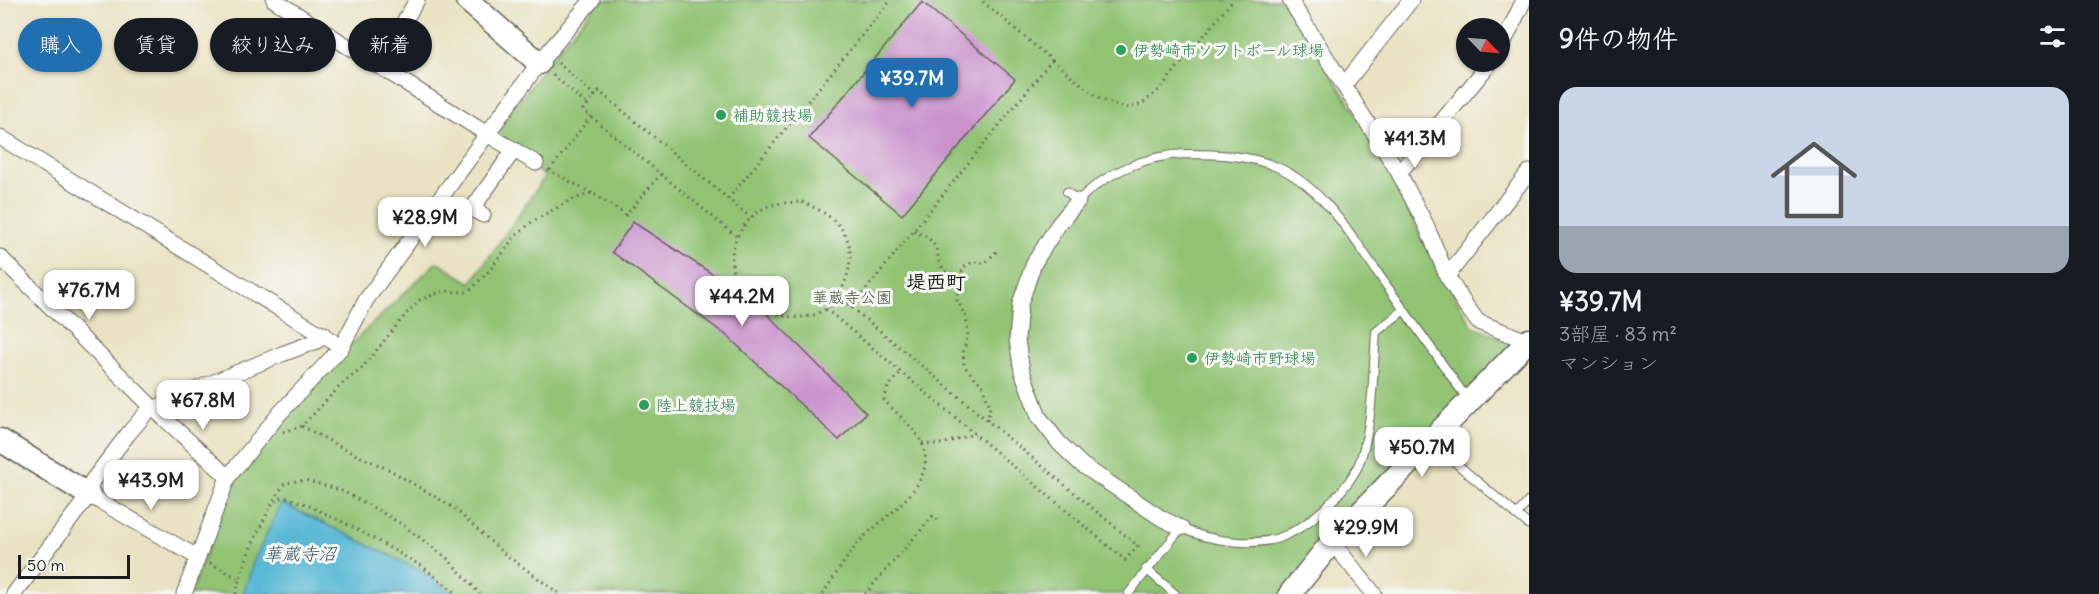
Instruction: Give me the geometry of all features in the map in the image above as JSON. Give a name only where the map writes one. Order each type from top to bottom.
[{"type":"street","points":[[274,0],[348,46]]},
{"type":"street","points":[[406,18],[417,0]]},
{"type":"street","points":[[467,0],[546,60]]},
{"type":"street","points":[[488,0],[546,60]]},
{"type":"street","points":[[184,594],[200,558],[228,477],[280,413],[341,348],[366,300],[487,134],[592,0]]},
{"type":"street","points":[[1290,0],[1398,173],[1426,225],[1447,276],[1478,322],[1527,342],[1332,542],[1290,594]]},
{"type":"street","points":[[1343,82],[1348,80],[1411,0]]},
{"type":"street","points":[[1510,29],[1524,0]]},
{"type":"street","points":[[389,72],[543,167]]},
{"type":"street","points":[[1398,173],[1483,72]]},
{"type":"street","points":[[0,137],[324,334],[341,348]]},
{"type":"street","points":[[483,215],[472,209],[514,150]]},
{"type":"street","points":[[1447,276],[1529,172]]},
{"type":"street","points":[[1072,197],[1058,225],[1034,263],[1020,304],[1017,340],[1022,371],[1039,417],[1059,443],[1082,465],[1161,518],[1181,528]]},
{"type":"street","points":[[0,257],[154,409],[228,477]]},
{"type":"street","points":[[14,594],[89,495],[92,481],[147,413],[271,358],[317,341],[324,334]]},
{"type":"street","points":[[0,440],[89,495],[200,558]]},
{"type":"street","points":[[1332,542],[1374,594]]},
{"type":"lane","points":[[1072,197],[1132,165],[1166,155],[1202,154],[1245,157],[1278,167],[1308,187],[1335,213],[1469,401]]},
{"type":"lane","points":[[1129,593],[1181,528],[1218,540],[1250,542],[1283,537],[1310,521],[1331,501],[1355,471],[1366,440],[1376,332],[1404,310]]},
{"type":"lane","points":[[1430,441],[1529,525]]},
{"type":"lane","points":[[1516,515],[1529,501]]},
{"type":"lane","points":[[1146,569],[1175,594]]},
{"type":"path","points":[[728,199],[891,0]]},
{"type":"path","points":[[981,0],[1098,98],[1129,108],[1142,104],[1159,90],[1233,0]]},
{"type":"path","points":[[546,60],[595,96]]},
{"type":"path","points":[[546,60],[587,105]]},
{"type":"path","points":[[851,308],[1052,60]]},
{"type":"path","points":[[736,236],[583,110],[587,105],[599,91],[751,218]]},
{"type":"path","points":[[591,116],[543,167],[592,193],[626,215],[661,174]]},
{"type":"path","points":[[277,437],[302,426],[342,384],[362,368],[420,300],[442,291],[468,292],[490,270],[513,239],[533,220],[571,200],[592,193]]},
{"type":"path","points":[[802,202],[834,220],[844,232],[850,245],[851,264],[845,283],[838,296],[826,309],[795,317],[778,315],[761,307],[744,293],[735,278],[731,260],[736,236],[751,218],[767,207],[802,202]]},
{"type":"path","points":[[914,231],[929,238],[936,248],[944,271],[959,278]]},
{"type":"path","points":[[987,420],[990,407],[983,386],[964,366],[963,352],[968,335],[966,317],[957,300],[959,278],[964,267],[973,262],[985,263],[997,251]]},
{"type":"path","points":[[826,309],[1125,560],[1138,546],[838,296]]},
{"type":"path","points":[[823,594],[859,542],[874,526],[907,500],[921,476],[926,456],[922,443],[913,427],[897,416],[884,400],[888,387],[901,372]]},
{"type":"path","points":[[302,426],[390,470],[454,508],[502,552],[560,594]]},
{"type":"path","points":[[922,443],[946,445],[961,436],[976,435]]},
{"type":"path","points":[[236,594],[239,579],[273,502],[285,483],[305,480],[340,490],[378,510],[421,538],[448,559],[480,594]]},
{"type":"path","points":[[273,502],[284,497],[303,503],[351,526],[420,565],[458,594]]},
{"type":"path","points":[[865,594],[933,516],[940,522]]},
{"type":"path","points":[[200,558],[239,579]]},
{"type":"green space","name":"華蔵寺公園","points":[[600,0],[1282,0],[1374,140],[1428,250],[1472,326],[1514,344],[1281,594],[190,594],[238,471],[346,349],[437,262],[471,283],[545,177],[494,134],[561,46]]},
{"type":"water","name":"華蔵寺沼","points":[[282,503],[420,570],[454,594],[243,594],[254,560]]},
{"type":"building","points":[[922,2],[1015,79],[902,215],[809,138]]},
{"type":"building","points":[[633,222],[755,302],[866,413],[839,440],[726,335],[612,252]]},
{"type":"place","name":"伊勢崎市ソフトボール球場","points":[[1121,50]]},
{"type":"place","name":"補助競技場","points":[[721,115]]},
{"type":"place","name":"伊勢崎市野球場","points":[[1192,358]]},
{"type":"place","name":"陸上競技場","points":[[644,405]]},
{"type":"district","name":"堤西町","points":[[936,282]]}]
